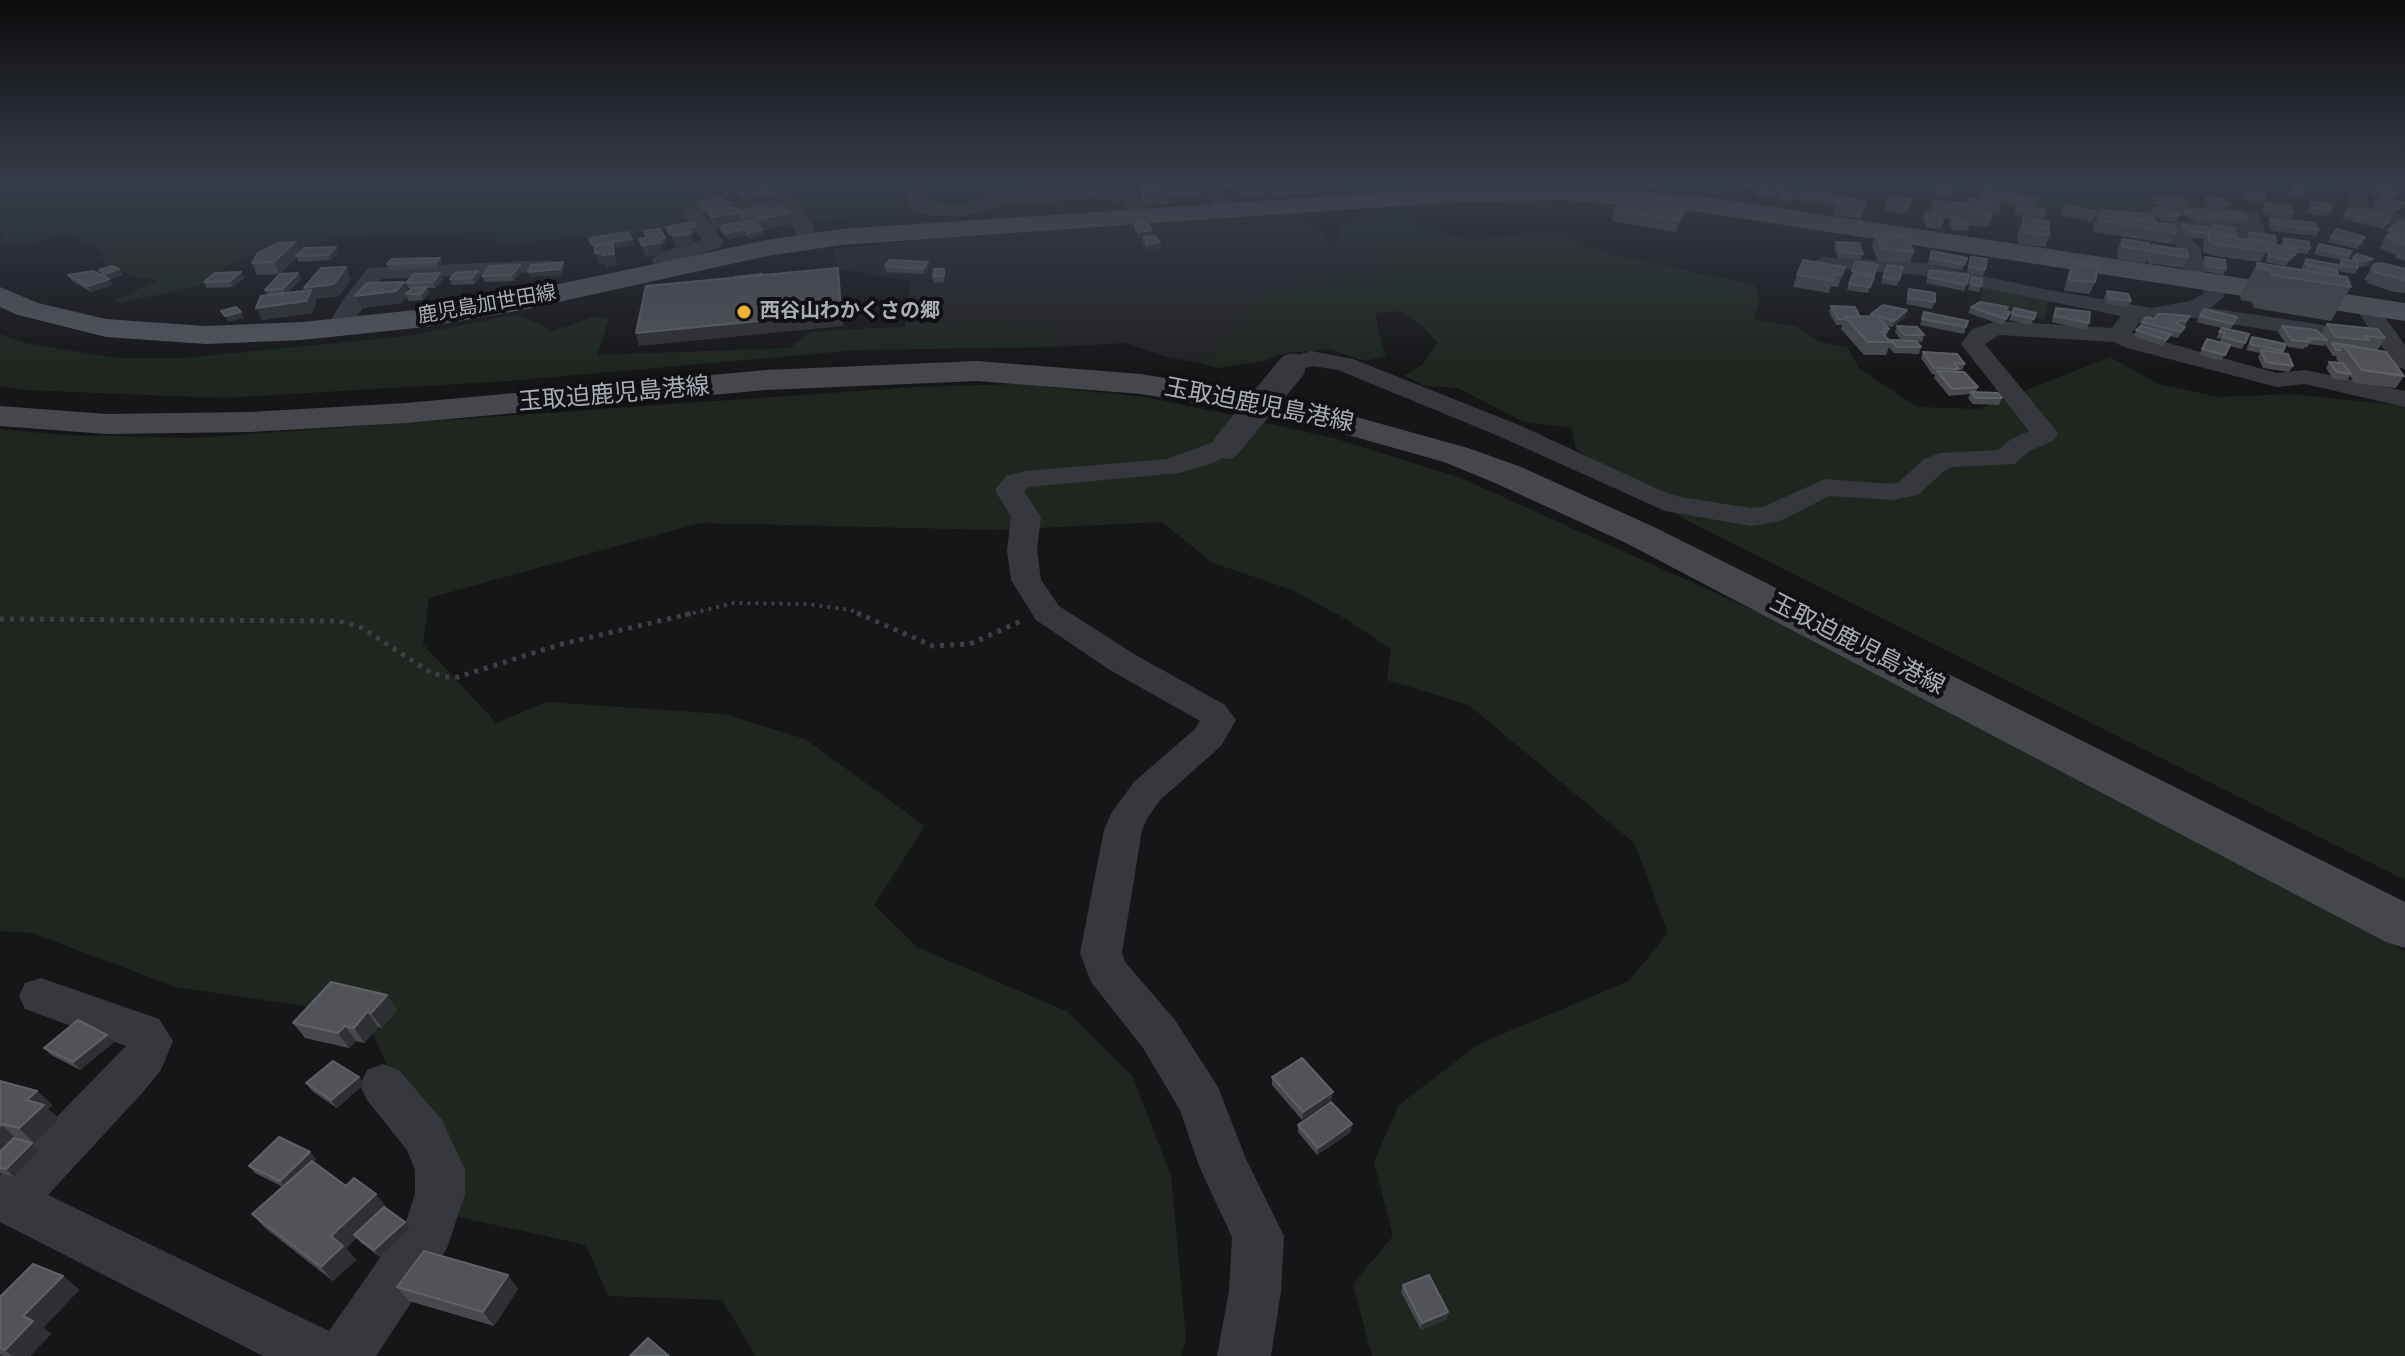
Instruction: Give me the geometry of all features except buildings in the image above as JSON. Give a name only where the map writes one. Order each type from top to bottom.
[{"type":"main road","name":"鹿児島加世田線","points":[[0,296],[28,309],[106,328],[206,335],[338,328],[522,301],[790,245]]},
{"type":"main road","name":"鹿児島加世田線","points":[[1968,245],[2405,312]]},
{"type":"main road","name":"玉取迫鹿児島港線","points":[[0,400],[140,410],[249,408],[432,399],[766,368],[949,360],[1010,360],[1127,368],[1300,396],[1442,433],[1563,478],[1648,518],[2405,901]]},
{"type":"main road","name":"玉取迫鹿児島港線","points":[[0,416],[107,424],[250,422],[438,410],[766,380],[977,371],[1141,384],[1295,410],[1456,455],[1615,523],[2405,927]]},
{"type":"street","points":[[668,269],[663,260],[666,257],[707,245]]},
{"type":"street","points":[[2119,335],[2130,319],[2197,306],[2212,298],[2191,248],[2187,245]]},
{"type":"street","points":[[1823,263],[1922,269],[2039,295],[2148,314]]},
{"type":"street","points":[[338,328],[353,302],[376,273],[550,266]]},
{"type":"street","points":[[2365,306],[2405,362]]},
{"type":"street","points":[[2175,311],[2208,313],[2254,323],[2337,334]]},
{"type":"street","points":[[1244,1356],[1255,1291],[1258,1236],[1224,1166],[1201,1102],[1159,1034],[1106,970],[1101,953],[1123,830],[1131,812],[1147,791],[1208,737],[1218,720],[1213,713],[1122,662],[1047,613],[1026,580],[1022,550],[1026,517],[1010,494],[1011,486],[1026,479],[1169,467],[1203,457],[1227,445],[1294,364],[1311,358],[1344,364],[1510,431],[1652,497],[1717,513],[1751,517],[1770,515],[1825,487],[1892,492],[1908,489],[1934,465],[1950,459],[2005,458],[2019,446],[2045,434],[1973,344],[1980,334],[1997,328],[2119,335],[2135,343],[2277,380],[2305,377],[2405,399]]},
{"type":"street","points":[[41,996],[143,1033],[150,1041],[145,1056],[127,1078],[9,1201],[321,1356]]},
{"type":"street","points":[[344,1356],[429,1231],[440,1194],[440,1170],[425,1136],[383,1085]]},
{"type":"path","points":[[0,619],[339,621],[362,628],[430,672],[444,677],[458,677],[562,644],[734,603],[807,604],[851,610],[933,646],[954,647],[970,644],[1023,620],[1047,613]]},
{"type":"shaded area","points":[[91,245],[312,245],[266,251],[234,260],[199,285],[122,303],[113,301],[159,280],[140,278],[106,266],[98,248]]},
{"type":"shaded area","points":[[871,245],[1336,245],[1390,264],[1381,277],[1253,298],[1241,326],[1199,363],[1167,357],[1125,343],[1054,347],[1049,324],[960,323],[905,327],[911,281],[836,268],[834,249]]},
{"type":"shaded area","points":[[1336,245],[1586,245],[1623,257],[1755,285],[1760,299],[1754,319],[1797,327],[1818,341],[1848,348],[1859,368],[1917,407],[1979,409],[2110,357],[2158,384],[2219,397],[2291,394],[2405,406],[2405,880],[1684,519],[1576,449],[1571,428],[1524,422],[1458,388],[1426,386],[1404,376],[1423,364],[1438,343],[1421,325],[1400,311],[1376,313],[1386,356],[1365,361],[1330,349],[1286,353],[1264,361],[1217,368],[1199,363],[1241,326],[1252,298],[1348,275],[1358,280],[1381,277],[1390,264]]},
{"type":"shaded area","points":[[1984,285],[2050,299],[2044,319],[1979,305]]},
{"type":"shaded area","points":[[514,315],[538,323],[551,332],[594,317],[609,319],[597,355],[790,348],[811,332],[960,323],[1049,324],[1054,347],[858,350],[508,381],[224,398],[25,390],[0,386],[0,334],[26,343],[116,358],[184,358],[407,336]]},
{"type":"shaded area","points":[[1019,384],[1144,397],[1222,413],[1333,438],[1461,478],[1817,639],[2405,951],[2405,1356],[1372,1356],[1353,1284],[1393,1236],[1374,1162],[1399,1105],[1479,1044],[1629,981],[1668,933],[1635,844],[1469,705],[1387,680],[1391,649],[1344,618],[1290,589],[1213,563],[1162,522],[998,530],[700,523],[429,598],[423,644],[496,723],[547,702],[724,714],[805,739],[925,826],[874,905],[917,947],[1068,1012],[1133,1077],[1171,1176],[1186,1339],[1181,1356],[756,1356],[722,1300],[608,1296],[586,1245],[418,1208],[417,1129],[364,1015],[176,987],[32,933],[0,931],[0,429],[63,435],[191,438],[914,387]]},
{"type":"place","name":"西谷山わかくさの郷","points":[[744,312]]}]
